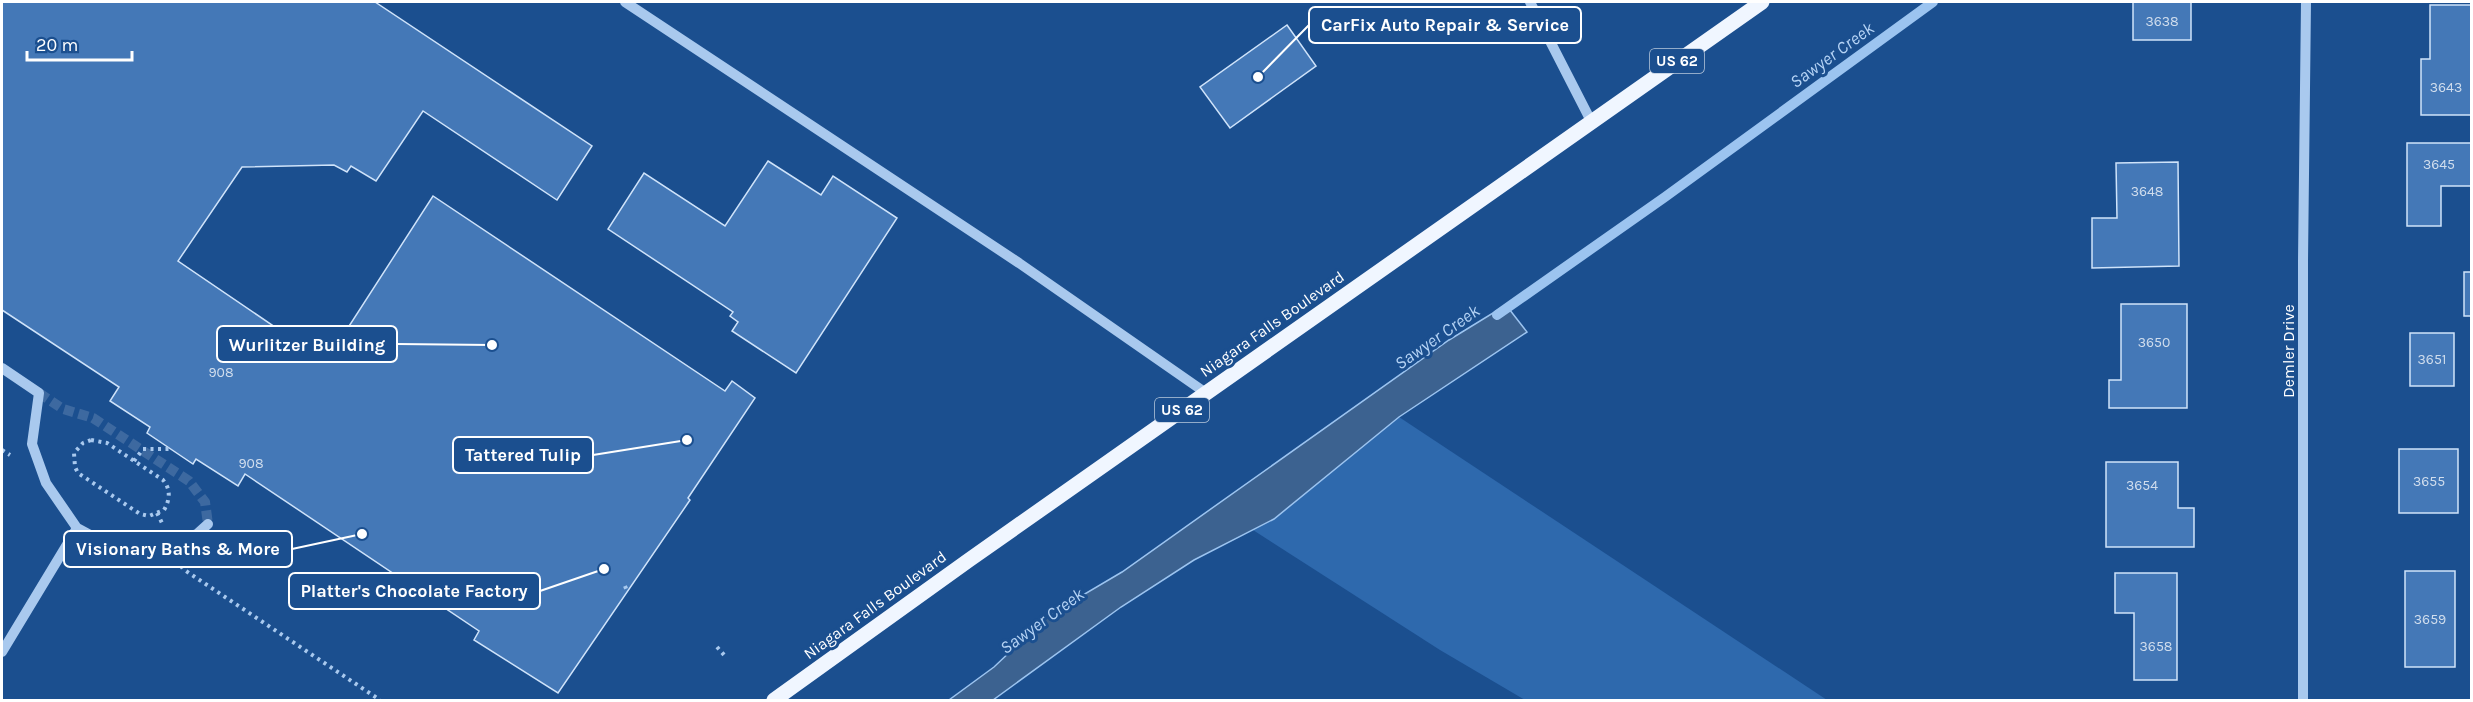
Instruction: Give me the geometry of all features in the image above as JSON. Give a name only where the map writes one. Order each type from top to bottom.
[{"type":"main road","name":"Niagara Falls Boulevard","points":[[774,700],[1762,2]]},
{"type":"street","points":[[625,2],[1010,257],[1206,393]]},
{"type":"street","points":[[1530,2],[1592,121]]},
{"type":"street","name":"Demler Drive","points":[[2303,700],[2302,261],[2306,2]]},
{"type":"street","points":[[2,368],[39,393],[32,444],[46,483],[77,528],[103,542],[136,551],[171,544],[197,534],[208,524]]},
{"type":"street","points":[[2,652],[77,528]]},
{"type":"path","points":[[99,440],[134,461],[168,486],[167,505],[164,510],[149,516],[140,514],[78,473],[74,453],[83,442],[99,440]]},
{"type":"path","points":[[134,461],[142,449],[171,449]]},
{"type":"path","points":[[157,513],[183,569],[380,700]]},
{"type":"path","points":[[625,586],[627,591]]},
{"type":"path","points":[[717,647],[725,656]]},
{"type":"shaded area","points":[[1506,305],[1527,332],[1399,417],[1274,519],[1194,560],[1121,607],[993,700],[949,700],[994,667],[1049,615],[1122,572],[1449,340]]},
{"type":"shaded area","points":[[1399,417],[1827,700],[1525,700],[1440,650],[1239,521]]},
{"type":"building","points":[[2,2],[375,2],[592,146],[557,200],[423,111],[376,181],[351,166],[347,172],[334,165],[242,167],[178,261],[319,357],[337,330],[344,334],[433,196],[725,391],[732,381],[755,398],[688,498],[690,500],[558,693],[474,640],[479,631],[245,474],[238,486],[196,459],[193,464],[147,433],[150,427],[110,401],[119,387],[2,310]]},
{"type":"building","points":[[2133,2],[2191,2],[2191,40],[2133,40]]},
{"type":"building","points":[[2430,5],[2471,5],[2471,115],[2421,115],[2421,59],[2430,59]]},
{"type":"building","points":[[1287,25],[1316,66],[1230,128],[1200,87]]},
{"type":"building","points":[[2407,143],[2472,143],[2472,186],[2441,186],[2441,226],[2407,226]]},
{"type":"building","points":[[768,161],[821,195],[833,176],[897,218],[796,373],[732,331],[738,322],[730,316],[733,312],[608,229],[644,173],[725,226]]},
{"type":"building","points":[[2178,162],[2179,266],[2092,268],[2092,218],[2117,218],[2116,163]]},
{"type":"building","points":[[2464,272],[2472,272],[2472,316],[2464,316]]},
{"type":"building","points":[[2121,304],[2187,304],[2187,408],[2109,408],[2109,380],[2121,380]]},
{"type":"building","points":[[2410,333],[2454,333],[2454,386],[2410,386]]},
{"type":"building","points":[[2399,449],[2458,449],[2458,513],[2399,513]]},
{"type":"building","points":[[2106,462],[2178,462],[2178,508],[2194,508],[2194,547],[2106,547]]},
{"type":"building","points":[[2405,571],[2455,571],[2455,667],[2405,667]]},
{"type":"building","points":[[2115,573],[2177,573],[2177,680],[2134,680],[2134,613],[2115,613]]},
{"type":"waterway","name":"Sawyer Creek","points":[[1497,315],[1665,197],[1933,2]]},
{"type":"tunnel","points":[[39,393],[63,409],[93,418],[189,481],[205,502],[208,524]]},
{"type":"place","name":"CarFix Auto Repair & Service","points":[[1258,77]]},
{"type":"place","name":"Wurlitzer Building","points":[[492,345]]},
{"type":"place","name":"Tattered Tulip","points":[[687,440]]},
{"type":"place","name":"Visionary Baths & More","points":[[362,534]]},
{"type":"place","name":"Platter's Chocolate Factory","points":[[604,569]]}]
